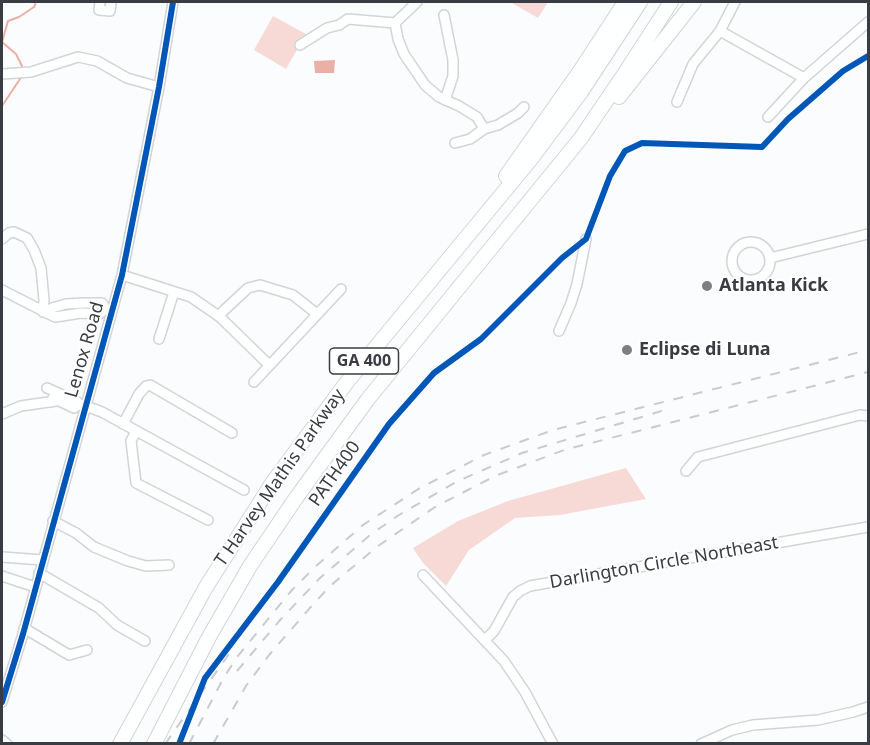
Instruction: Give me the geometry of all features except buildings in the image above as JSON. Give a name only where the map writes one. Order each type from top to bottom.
[{"type":"highway","points":[[434,276],[556,106],[625,2]]},
{"type":"highway","name":"T Harvey Mathis Parkway","points":[[120,744],[190,614],[250,517],[321,415],[550,134],[604,58],[640,2]]},
{"type":"highway","name":"T Harvey Mathis Parkway","points":[[154,744],[190,671],[229,601],[319,465],[375,391],[581,138],[671,2]]},
{"type":"highway","points":[[581,138],[611,107],[694,2]]},
{"type":"street","points":[[100,2],[99,10],[110,11],[111,2]]},
{"type":"street","name":"Lenox Road","points":[[2,702],[43,560],[82,405],[122,275],[159,87],[172,2]]},
{"type":"street","points":[[300,45],[327,28],[339,25],[348,19],[395,23],[417,2]]},
{"type":"street","points":[[677,102],[693,64],[720,30],[735,2]]},
{"type":"street","points":[[444,15],[453,60],[453,76],[445,100]]},
{"type":"street","points":[[768,117],[804,78],[868,22]]},
{"type":"street","points":[[395,23],[404,54],[424,85],[445,100],[477,117],[484,129]]},
{"type":"street","points":[[720,30],[804,78]]},
{"type":"street","points":[[2,74],[46,69],[67,59],[78,57],[97,61],[127,78],[159,87]]},
{"type":"street","points":[[455,143],[470,139],[484,129],[507,120],[524,107]]},
{"type":"street","points":[[2,239],[14,232],[27,238],[34,250],[41,268],[44,312]]},
{"type":"street","points":[[770,258],[868,234]]},
{"type":"street","points":[[559,331],[572,303],[586,239]]},
{"type":"street","points":[[744,243],[761,244],[767,249],[770,258],[767,272],[763,277],[755,280],[747,280],[738,276],[732,267],[731,259],[734,251],[744,243]]},
{"type":"street","points":[[122,275],[191,297],[218,316],[269,365]]},
{"type":"street","points":[[218,316],[248,288],[260,285],[293,296],[317,315]]},
{"type":"street","points":[[254,382],[341,289]]},
{"type":"street","points":[[2,290],[55,317],[81,308],[99,314],[110,310]]},
{"type":"street","points":[[159,339],[174,292]]},
{"type":"street","points":[[123,424],[139,394],[150,385],[232,433]]},
{"type":"street","points":[[2,414],[21,406],[57,401],[82,405],[123,424],[244,490]]},
{"type":"street","points":[[686,471],[698,457],[860,415],[868,416]]},
{"type":"street","points":[[136,431],[131,441],[136,483],[208,520]]},
{"type":"street","points":[[53,521],[76,533],[94,547],[128,561],[146,566],[170,565]]},
{"type":"street","name":"Darlington Circle Northeast","points":[[485,640],[494,631],[513,597],[530,586],[868,527]]},
{"type":"street","points":[[3,557],[43,560]]},
{"type":"street","points":[[39,573],[99,608],[117,625],[145,641]]},
{"type":"street","points":[[423,575],[504,661],[525,692],[553,744]]},
{"type":"street","points":[[2,576],[35,587]]},
{"type":"street","points":[[24,628],[69,655],[87,650]]},
{"type":"street","points":[[701,744],[732,730],[753,725],[818,720],[868,707]]},
{"type":"street","points":[[2,741],[7,744]]},
{"type":"shaded area","points":[[510,2],[548,2],[538,18]]},
{"type":"shaded area","points":[[273,16],[306,34],[286,69],[254,50]]},
{"type":"shaded area","points":[[335,60],[334,73],[315,73],[314,61]]},
{"type":"shaded area","points":[[626,468],[646,499],[560,515],[515,518],[469,550],[446,586],[423,563],[413,548],[458,521],[508,501]]},
{"type":"waterway","points":[[22,70],[16,54],[2,42],[8,21],[34,7],[36,2]]},
{"type":"waterway","points":[[2,106],[22,76]]},
{"type":"railway","points":[[189,744],[237,657],[292,590],[363,525],[420,488],[484,455],[553,430],[868,350]]},
{"type":"railway","points":[[213,744],[246,686],[269,655],[330,586],[378,546],[435,507],[495,476],[564,450],[868,372]]},
{"type":"railway","points":[[237,671],[320,578],[370,535],[399,515],[458,481],[522,453],[665,410]]},
{"type":"railway","points":[[165,744],[234,647]]},
{"type":"cycle path","points":[[2,702],[23,634],[122,275],[159,87],[173,2]]},
{"type":"cycle path","name":"PATH400","points":[[179,744],[205,678],[278,582],[389,424],[434,373],[481,339],[562,258],[586,239],[610,176],[625,151],[642,143],[762,147],[788,119],[843,71],[868,56]]},
{"type":"place","name":"Atlanta Kick","points":[[707,286]]},
{"type":"place","name":"Eclipse di Luna","points":[[627,350]]}]
